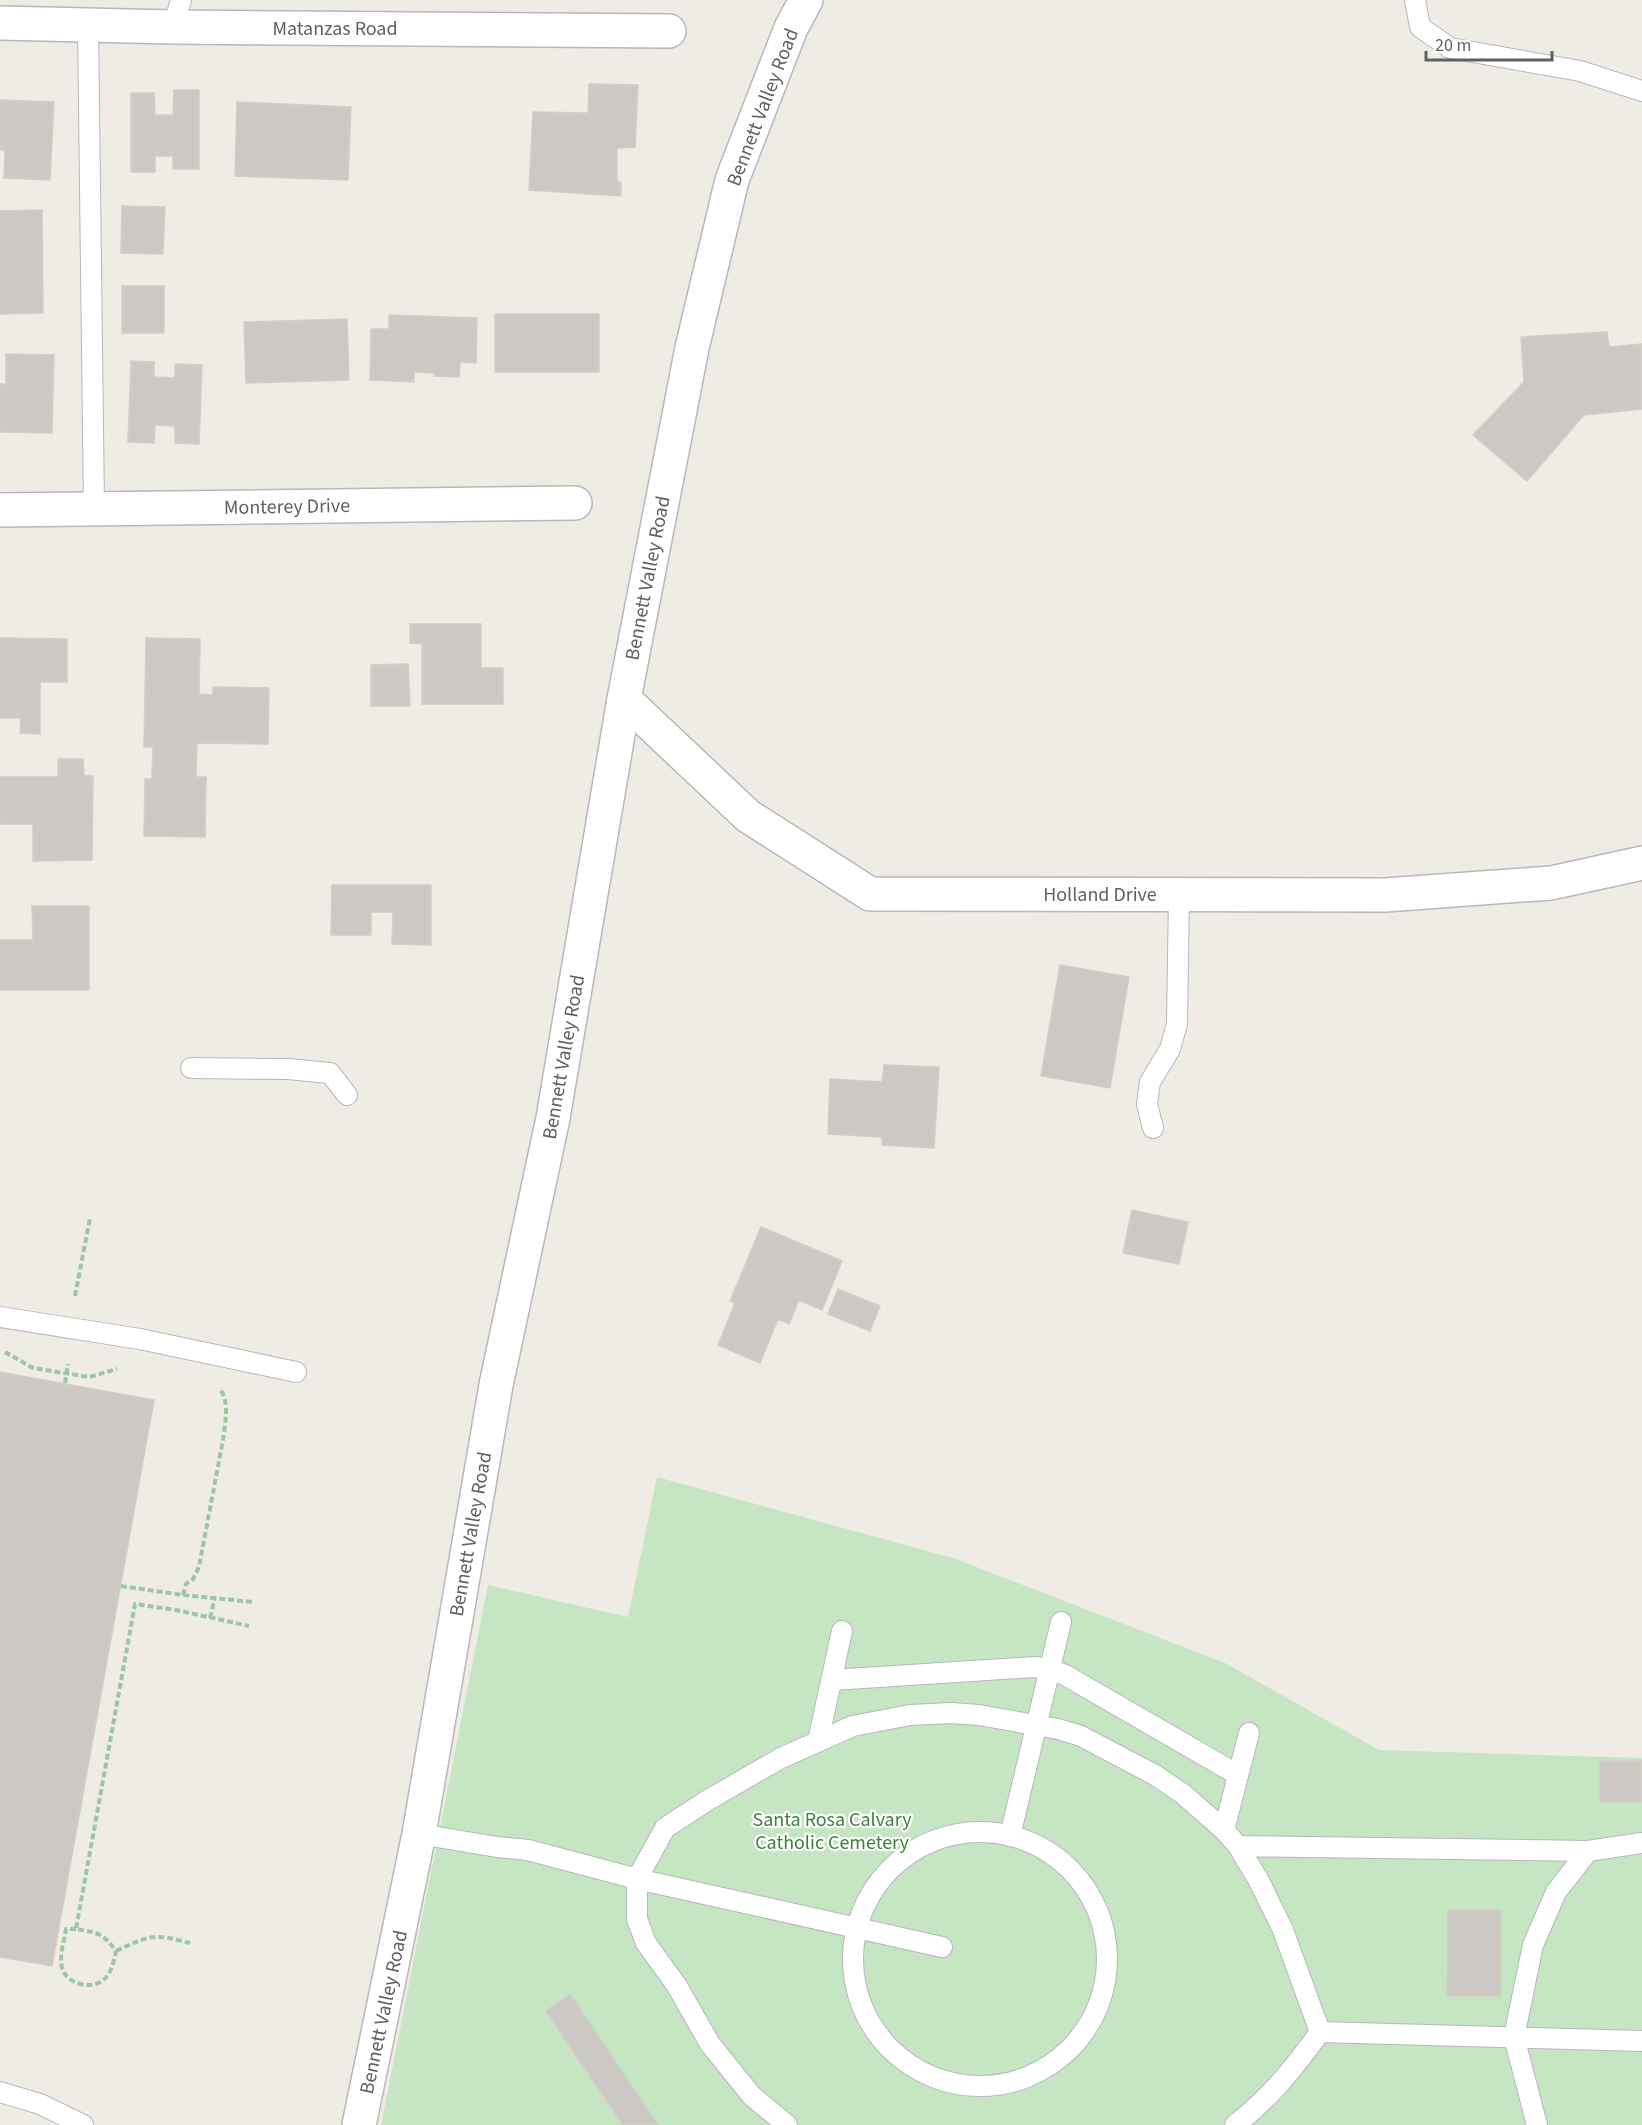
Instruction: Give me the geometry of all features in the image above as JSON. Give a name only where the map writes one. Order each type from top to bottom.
[{"type":"street","name":"Bennett Valley Road","points":[[359,2125],[419,1834],[496,1385],[553,1119],[624,699],[692,348],[732,180],[791,28],[806,0]]},
{"type":"street","name":"Matanzas Road","points":[[0,23],[88,25],[177,13],[669,31]]},
{"type":"street","name":"Monterey Drive","points":[[0,510],[575,503]]},
{"type":"street","name":"Holland Drive","points":[[624,699],[748,816],[870,894],[1385,895],[1551,883],[1642,863]]},
{"type":"lane","points":[[1415,0],[1420,27],[1450,48],[1580,71],[1642,92]]},
{"type":"lane","points":[[88,25],[94,508]]},
{"type":"lane","points":[[1153,1128],[1147,1104],[1150,1082],[1170,1049],[1177,1024],[1179,894]]},
{"type":"lane","points":[[191,1068],[288,1069],[330,1073],[347,1095]]},
{"type":"lane","points":[[0,1317],[140,1339],[296,1372]]},
{"type":"lane","points":[[1010,1836],[1061,1622]]},
{"type":"lane","points":[[818,1741],[842,1631]]},
{"type":"lane","points":[[832,1680],[1035,1667],[1050,1669],[1065,1674],[1238,1775]]},
{"type":"lane","points":[[787,2125],[752,2096],[710,2044],[678,1986],[646,1943],[637,1918],[637,1879],[665,1828],[708,1800],[781,1758],[853,1726],[910,1715],[951,1713],[979,1715],[1036,1724],[1081,1736],[1147,1770],[1183,1794],[1224,1830],[1238,1846],[1259,1881],[1283,1930],[1320,2032]]},
{"type":"lane","points":[[1224,1830],[1249,1733]]},
{"type":"lane","points":[[976,1832],[1010,1836],[1035,1845],[1053,1855],[1069,1868],[1082,1884],[1092,1902],[1105,1940],[1106,1961],[1099,2002],[1078,2040],[1064,2055],[1027,2077],[1006,2084],[985,2086],[943,2081],[923,2073],[904,2061],[888,2047],[864,2012],[853,1970],[857,1927],[864,1908],[886,1874],[900,1860],[918,1848],[956,1834],[976,1832]]},
{"type":"lane","points":[[419,1834],[528,1850],[637,1879],[942,1947]]},
{"type":"lane","points":[[1238,1846],[1588,1851],[1642,1844]]},
{"type":"lane","points":[[1537,2125],[1514,2037],[1533,1946],[1556,1892],[1588,1851]]},
{"type":"lane","points":[[1320,2032],[1642,2041]]},
{"type":"lane","points":[[1235,2125],[1254,2110],[1290,2073],[1320,2032]]},
{"type":"lane","points":[[0,2092],[40,2104],[83,2125]]},
{"type":"path","points":[[73,1305],[90,1218]]},
{"type":"path","points":[[0,1349],[33,1368],[89,1377],[121,1368]]},
{"type":"path","points":[[65,1383],[68,1364]]},
{"type":"path","points":[[183,1595],[186,1584],[193,1580],[199,1567],[223,1440],[226,1420],[224,1394],[219,1387]]},
{"type":"path","points":[[121,1586],[253,1602]]},
{"type":"path","points":[[210,1618],[215,1597]]},
{"type":"path","points":[[76,1929],[135,1604],[249,1626]]},
{"type":"path","points":[[116,1951],[106,1938],[97,1932],[66,1929],[61,1959],[63,1971],[69,1979],[82,1984],[94,1984],[104,1980],[116,1951],[147,1937],[160,1935],[190,1943]]},
{"type":"green space","name":"Santa Rosa Calvary Catholic Cemetery","points":[[657,1477],[953,1558],[1225,1663],[1379,1750],[1642,1758],[1642,2125],[381,2125],[488,1585],[628,1617]]},
{"type":"building","points":[[589,84],[638,85],[635,147],[617,148],[617,182],[621,182],[621,196],[529,190],[533,112],[588,113]]},
{"type":"building","points":[[174,90],[199,90],[199,169],[173,169],[173,156],[155,156],[155,172],[131,172],[131,93],[154,93],[155,115],[173,115]]},
{"type":"building","points":[[0,100],[54,102],[50,180],[4,178],[5,150],[0,150]]},
{"type":"building","points":[[237,102],[351,107],[348,180],[235,176]]},
{"type":"building","points":[[122,206],[165,207],[163,254],[121,253]]},
{"type":"building","points":[[42,210],[43,313],[0,314],[0,211]]},
{"type":"building","points":[[122,286],[164,286],[164,333],[122,333]]},
{"type":"building","points":[[495,314],[599,314],[599,372],[495,372]]},
{"type":"building","points":[[389,315],[477,318],[476,363],[460,362],[459,377],[414,372],[414,382],[370,380],[371,329],[389,329]]},
{"type":"building","points":[[347,319],[349,380],[246,383],[244,322]]},
{"type":"building","points":[[1607,332],[1609,347],[1642,344],[1642,409],[1584,415],[1527,481],[1473,435],[1524,382],[1521,337]]},
{"type":"building","points":[[6,354],[54,355],[52,433],[0,432],[0,384],[6,384]]},
{"type":"building","points":[[131,361],[154,362],[154,377],[175,378],[175,364],[202,365],[199,444],[175,443],[175,426],[155,425],[154,443],[128,442]]},
{"type":"building","points":[[410,624],[481,624],[481,668],[503,668],[503,704],[422,704],[422,644],[410,643]]},
{"type":"building","points":[[0,638],[67,639],[67,682],[40,682],[40,734],[20,733],[21,718],[0,718]]},
{"type":"building","points":[[146,638],[200,639],[199,694],[213,695],[213,687],[269,688],[268,744],[197,743],[196,777],[206,777],[205,837],[144,836],[145,779],[152,779],[153,747],[144,747]]},
{"type":"building","points":[[408,664],[410,706],[371,706],[371,665]]},
{"type":"building","points":[[58,759],[83,759],[84,776],[93,776],[92,860],[33,861],[33,824],[0,824],[0,777],[58,777]]},
{"type":"building","points":[[332,885],[431,885],[431,945],[392,944],[393,912],[371,912],[371,935],[331,935]]},
{"type":"building","points":[[32,906],[89,906],[89,990],[0,990],[0,940],[33,940]]},
{"type":"building","points":[[1060,965],[1129,977],[1110,1088],[1041,1076]]},
{"type":"building","points":[[884,1065],[939,1067],[934,1148],[882,1145],[882,1137],[828,1134],[830,1079],[882,1082]]},
{"type":"building","points":[[1132,1210],[1188,1222],[1179,1264],[1123,1253]]},
{"type":"building","points":[[761,1227],[842,1261],[822,1310],[799,1300],[789,1324],[778,1319],[760,1363],[718,1345],[735,1303],[730,1301]]},
{"type":"building","points":[[838,1289],[880,1306],[870,1331],[828,1314]]},
{"type":"building","points":[[0,1372],[154,1400],[52,1966],[0,1957]]},
{"type":"building","points":[[1600,1761],[1642,1761],[1642,1802],[1600,1802]]},
{"type":"building","points":[[1448,1910],[1501,1910],[1501,1996],[1447,1996]]},
{"type":"building","points":[[570,1994],[658,2125],[623,2125],[546,2011]]}]
